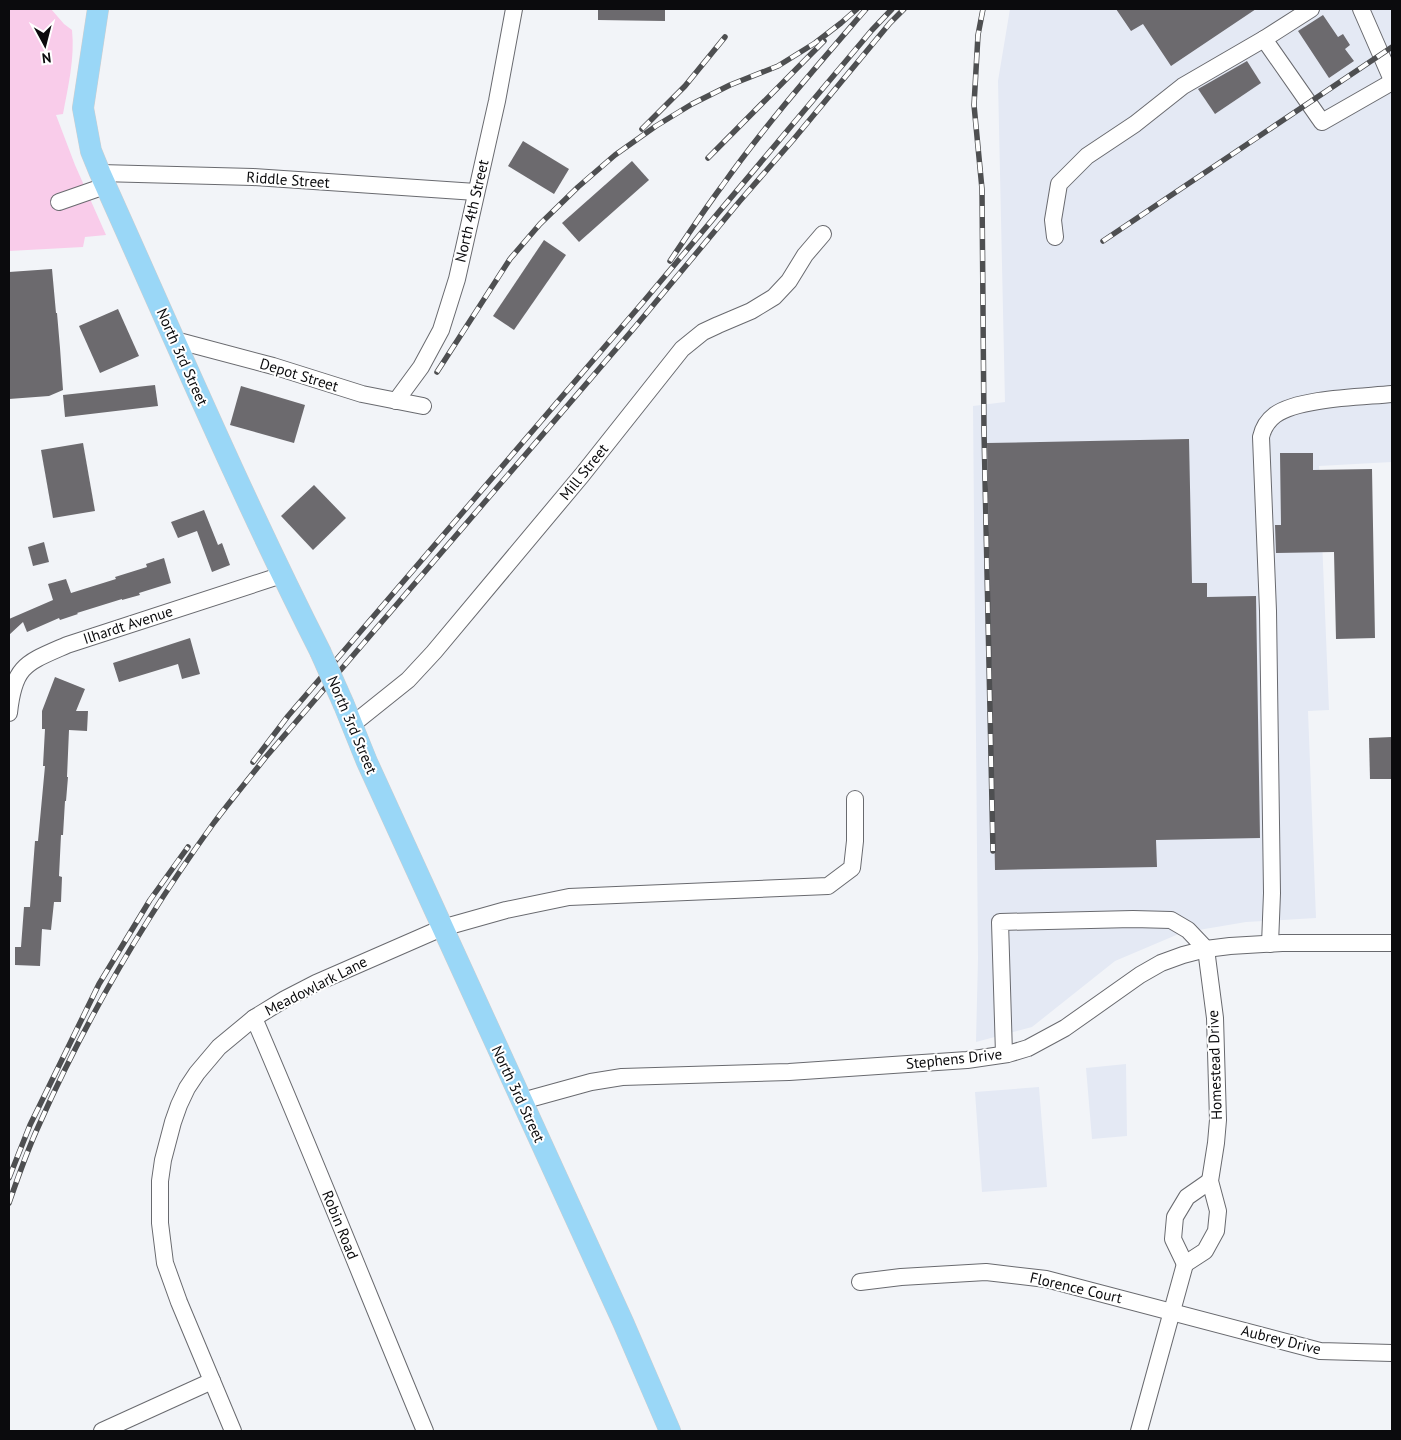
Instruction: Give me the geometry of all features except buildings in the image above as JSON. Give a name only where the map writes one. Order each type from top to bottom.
[{"type":"main road","name":"North 3rd Street","points":[[98,9],[83,108],[91,151],[102,180],[282,575],[320,651],[349,715],[367,762],[623,1322],[670,1431]]},
{"type":"street","name":"North 4th Street","points":[[396,402],[421,366],[441,330],[457,279],[497,101],[514,9]]},
{"type":"street","points":[[1055,237],[1053,220],[1059,184],[1087,156],[1135,124],[1184,86],[1311,9]]},
{"type":"street","points":[[1264,39],[1322,122],[1392,81],[1361,9]]},
{"type":"street","name":"Riddle Street","points":[[102,180],[253,178],[476,192]]},
{"type":"street","points":[[59,202],[102,180]]},
{"type":"street","name":"Mill Street","points":[[349,715],[408,680],[434,652],[582,475],[682,349],[703,332],[752,311],[774,297],[789,281],[805,255],[823,234]]},
{"type":"street","name":"Depot Street","points":[[174,340],[273,366],[362,394],[423,406]]},
{"type":"street","points":[[1270,944],[1272,893],[1269,630],[1261,437],[1264,427],[1274,416],[1285,409],[1316,401],[1392,394]]},
{"type":"street","name":"Ilhardt Avenue","points":[[9,713],[11,692],[15,681],[20,672],[36,659],[67,645],[282,575]]},
{"type":"street","name":"Meadowlark Lane","points":[[233,1431],[179,1302],[166,1263],[160,1223],[160,1181],[163,1160],[179,1104],[197,1073],[219,1047],[254,1018],[316,983],[442,928],[506,910],[569,897],[828,886],[852,868],[855,841],[855,799]]},
{"type":"street","points":[[1004,1054],[1000,922],[1171,920],[1188,930],[1206,949]]},
{"type":"street","name":"Stephens Drive","points":[[522,1101],[591,1082],[622,1077],[788,1072],[967,1060],[1004,1054],[1028,1048],[1065,1028],[1140,975],[1183,955],[1206,949],[1230,946],[1392,943]]},
{"type":"street","name":"Homestead Drive","points":[[1185,1264],[1205,1251],[1216,1231],[1218,1211],[1210,1181],[1216,1143],[1218,1110],[1215,1018],[1206,949]]},
{"type":"street","name":"Robin Road","points":[[254,1018],[426,1431]]},
{"type":"street","points":[[1139,1431],[1185,1264],[1173,1239],[1175,1217],[1187,1197],[1210,1181]]},
{"type":"street","name":"Florence Court","points":[[860,1282],[902,1277],[986,1272],[1046,1279],[1171,1312]]},
{"type":"street","name":"Aubrey Drive","points":[[1171,1312],[1320,1351],[1392,1353]]},
{"type":"street","points":[[102,1431],[212,1381]]},
{"type":"shaded area","points":[[9,9],[51,9],[72,30],[72,62],[67,93],[63,114],[56,115],[75,165],[106,235],[85,237],[83,247],[9,251]]},
{"type":"shaded area","points":[[1010,9],[1392,9],[1392,462],[1319,466],[1329,710],[1308,711],[1316,918],[1246,922],[1181,933],[1115,961],[1032,1027],[976,1042],[978,958],[973,406],[1005,402],[998,81]]},
{"type":"shaded area","points":[[1126,1064],[1127,1136],[1092,1139],[1086,1068]]},
{"type":"shaded area","points":[[1039,1087],[1047,1187],[982,1192],[975,1092]]},
{"type":"railway","points":[[437,372],[510,259],[540,224],[578,187],[615,155],[656,126],[692,104],[730,85],[778,66],[815,43],[857,9]]},
{"type":"railway","points":[[670,261],[756,140],[866,9]]},
{"type":"railway","points":[[253,762],[288,716],[644,301],[872,30],[892,9]]},
{"type":"railway","points":[[9,1203],[39,1125],[76,1046],[140,933],[213,824],[265,758],[635,327],[890,23],[904,9]]},
{"type":"railway","points":[[983,9],[978,35],[974,105],[982,189],[984,431],[993,851]]},
{"type":"railway","points":[[642,129],[685,86],[725,37]]},
{"type":"railway","points":[[708,158],[824,41]]},
{"type":"railway","points":[[1103,241],[1392,47]]},
{"type":"railway","points":[[9,1178],[30,1125],[99,984],[150,900],[188,847]]}]
